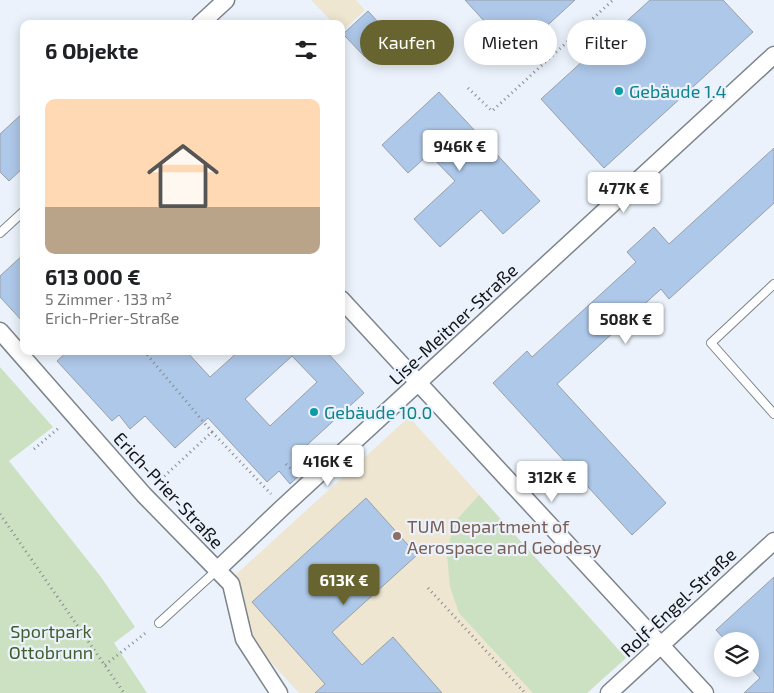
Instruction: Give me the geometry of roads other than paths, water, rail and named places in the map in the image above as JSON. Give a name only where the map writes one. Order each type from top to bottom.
[{"type":"street","points":[[204,20],[226,0]]},
{"type":"street","name":"Lise-Meitner-Straße","points":[[217,570],[774,55]]},
{"type":"street","points":[[345,304],[705,693]]},
{"type":"street","name":"Erich-Prier-Straße","points":[[0,331],[20,354]]},
{"type":"street","name":"Erich-Prier-Straße","points":[[21,355],[144,495],[231,584],[244,639],[279,693]]},
{"type":"street","name":"Rolf-Engel-Straße","points":[[610,693],[774,541]]},
{"type":"lane","points":[[0,233],[20,215]]},
{"type":"lane","points":[[774,284],[711,343],[774,414]]},
{"type":"lane","name":"Lise-Meitner-Straße","points":[[159,623],[217,570]]},
{"type":"place","name":"Gebäude 1.4","points":[[619,91]]},
{"type":"place","name":"Gebäude 10.0","points":[[314,412]]},
{"type":"place","name":"TUM Department of Aerospace and Geodesy","points":[[397,536]]},
{"type":"park label","name":"Sportpark Ottobrunn","points":[[51,641]]}]
